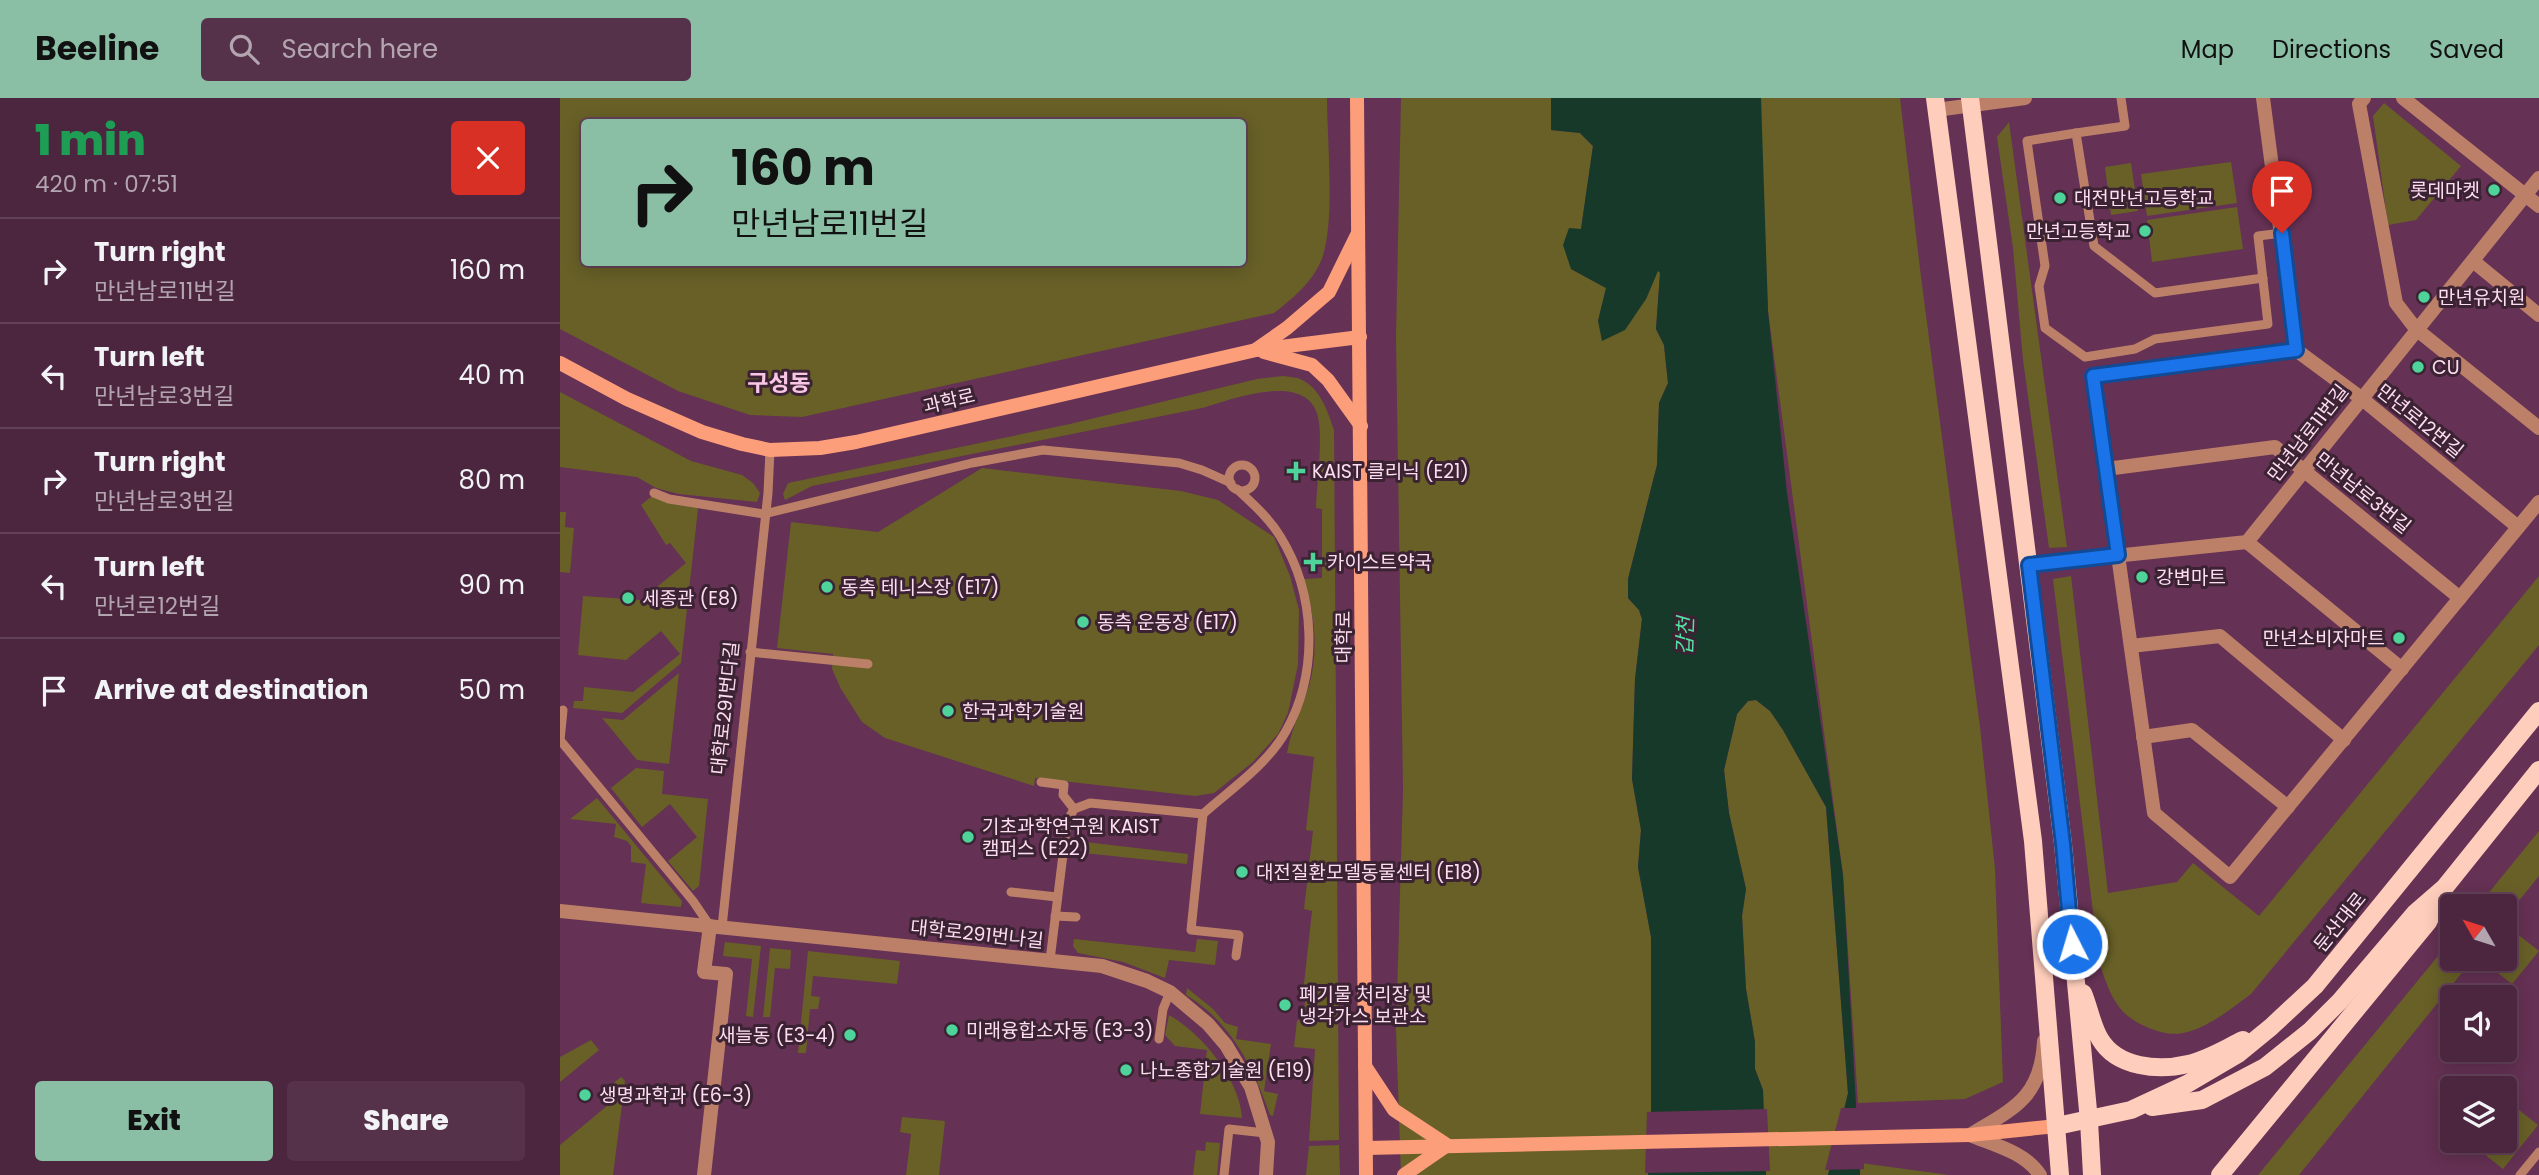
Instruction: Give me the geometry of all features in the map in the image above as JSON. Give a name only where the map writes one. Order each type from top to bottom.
[{"type":"main road","name":"대학로","points":[[1357,98],[1366,1175]]},
{"type":"main road","points":[[1970,102],[2063,844],[2092,1175]]},
{"type":"main road","points":[[1936,104],[2033,841],[2060,1175]]},
{"type":"main road","points":[[1256,350],[1329,292],[1359,231]]},
{"type":"main road","name":"과학로","points":[[560,363],[627,399],[702,432],[770,450],[820,448],[856,442],[1256,350],[1360,337]]},
{"type":"main road","points":[[1256,350],[1312,365],[1328,380],[1361,426]]},
{"type":"main road","name":"둔산대로","points":[[2131,1110],[2187,1084],[2238,1054],[2272,1027],[2315,986],[2539,711]]},
{"type":"main road","name":"둔산대로","points":[[2057,1126],[2131,1110],[2202,1100],[2265,1067],[2325,1016],[2415,912],[2445,887],[2539,770]]},
{"type":"main road","points":[[2220,1175],[2428,922],[2445,887]]},
{"type":"main road","points":[[2075,969],[2100,1039],[2112,1052],[2127,1061],[2148,1068],[2189,1064],[2272,1027]]},
{"type":"main road","points":[[1365,1066],[1394,1110],[1447,1145]]},
{"type":"main road","points":[[1366,1148],[1970,1135],[2057,1126]]},
{"type":"main road","points":[[1404,1175],[1447,1145]]},
{"type":"street","points":[[1936,104],[2025,98]]},
{"type":"street","points":[[2263,98],[2296,350],[2093,376],[2154,813],[2230,877],[2539,502]]},
{"type":"street","points":[[2364,98],[2359,104],[2396,303],[2416,329],[2539,428]]},
{"type":"street","points":[[2403,98],[2539,206]]},
{"type":"street","name":"만년남로11번길","points":[[2247,542],[2539,178]]},
{"type":"street","points":[[2473,261],[2539,314]]},
{"type":"street","name":"만년로12번길","points":[[2296,350],[2361,398],[2518,527]]},
{"type":"street","name":"만년남로3번길","points":[[2106,469],[2275,447],[2460,598]]},
{"type":"street","points":[[2029,565],[2247,542],[2402,669]]},
{"type":"street","points":[[2131,646],[2220,636],[2344,740]]},
{"type":"street","points":[[2143,737],[2192,730],[2288,807]]},
{"type":"street","name":"대학로291번나길","points":[[560,911],[1102,966],[1147,981],[1170,992],[1208,1024],[1226,1045],[1251,1087],[1268,1142],[1266,1175]]},
{"type":"street","name":"대학로291번다길","points":[[704,1175],[726,974],[704,972],[716,927]]},
{"type":"street","points":[[1970,1135],[2016,1107],[2031,1090],[2039,1072],[2046,1003]]},
{"type":"street","points":[[1970,1135],[2015,1153],[2040,1175]]},
{"type":"lane","points":[[2121,98],[2125,125],[2027,141],[2045,266],[2039,285],[2045,328],[2085,357],[2135,349],[2155,339],[2268,324],[2258,236],[2282,233]]},
{"type":"lane","points":[[2076,133],[2094,246],[2135,278],[2155,293],[2263,278]]},
{"type":"lane","name":"대학로291번다길","points":[[716,927],[768,493],[770,450]]},
{"type":"lane","points":[[654,493],[669,499],[764,514],[972,463],[1043,450],[1179,463],[1202,470],[1234,486],[1254,504],[1279,535],[1293,560],[1307,603],[1310,654],[1303,690],[1286,732],[1260,765],[1203,814],[1191,930],[1239,934],[1236,956]]},
{"type":"lane","points":[[750,652],[869,664]]},
{"type":"lane","points":[[563,710],[560,740],[716,927]]},
{"type":"lane","points":[[1041,782],[1065,785],[1063,795],[1074,809]]},
{"type":"lane","points":[[1049,960],[1067,822],[1074,809],[1090,803],[1203,814]]},
{"type":"lane","points":[[1012,892],[1058,897]]},
{"type":"lane","points":[[1055,916],[1076,917]]},
{"type":"lane","points":[[1158,1039],[1163,1009],[1170,992]]},
{"type":"lane","points":[[1224,1175],[1229,1129],[1265,1133]]},
{"type":"lane","points":[[2520,1175],[2539,1152]]},
{"type":"shaded area","points":[[560,98],[1327,98],[1330,181],[1326,245],[1321,261],[1307,284],[1274,313],[802,417],[750,415],[678,391],[560,329]]},
{"type":"shaded area","points":[[1401,98],[1551,98],[1551,130],[1580,133],[1593,146],[1581,229],[1571,269],[1606,288],[1598,321],[1646,299],[1658,270],[1660,273],[1656,329],[1664,345],[1668,383],[1659,403],[1657,465],[1628,579],[1628,598],[1639,610],[1642,619],[1635,679],[1632,779],[1641,830],[1638,867],[1651,937],[1651,1155],[1648,1175],[1401,1175],[1396,1031],[1403,790],[1396,337]]},
{"type":"shaded area","points":[[1759,98],[1900,98],[1980,727],[1995,869],[2003,1082],[1965,1099],[1858,1103],[1843,875],[1768,311]]},
{"type":"shaded area","points":[[2384,103],[2461,166],[2416,220],[2388,225],[2373,116]]},
{"type":"shaded area","points":[[2009,122],[2067,547],[2049,548],[2023,360],[2013,248],[1997,137]]},
{"type":"shaded area","points":[[2231,162],[2237,203],[2147,216],[2141,174]]},
{"type":"shaded area","points":[[2131,163],[2138,211],[2111,215],[2105,167]]},
{"type":"shaded area","points":[[2237,207],[2243,249],[2152,262],[2147,220]]},
{"type":"shaded area","points":[[1283,376],[1298,378],[1313,388],[1322,401],[1334,430],[1339,1140],[1309,1141],[1315,1049],[1294,1047],[1297,1020],[1301,1021],[1306,998],[1303,993],[1312,911],[1304,909],[1313,831],[1306,830],[1314,757],[1287,753],[1309,686],[1314,659],[1313,618],[1303,579],[1322,578],[1322,509],[1316,508],[1320,432],[1313,406],[1302,396],[1287,391],[1269,391],[1202,408],[812,486],[785,500],[783,494],[788,483],[1070,424],[1257,379]]},
{"type":"shaded area","points":[[560,392],[691,461],[742,475],[753,483],[760,493],[757,502],[679,494],[656,488],[637,477],[560,467]]},
{"type":"shaded area","name":"동측 운동장 (E17)","points":[[982,468],[1181,491],[1218,500],[1274,537],[1290,576],[1299,610],[1298,664],[1288,713],[1278,734],[1253,762],[1214,793],[1195,796],[1035,778],[1034,786],[885,738],[862,722],[841,689],[832,669],[833,654],[777,648],[791,522],[878,532]]},
{"type":"shaded area","points":[[652,496],[698,506],[681,663],[622,713],[573,708],[574,701],[583,701],[584,687],[633,692],[680,654],[661,631],[626,660],[578,655],[583,596],[641,600],[686,563],[670,543],[666,545],[641,505]]},
{"type":"shaded area","points":[[560,512],[566,512],[565,527],[574,528],[570,573],[560,572]]},
{"type":"shaded area","points":[[2071,576],[2108,893],[2177,882],[2193,863],[2259,916],[2539,576],[2539,645],[2251,994],[2199,1028],[2175,1034],[2165,1033],[2138,1023],[2122,1010],[2111,994],[2099,962],[2053,579]]},
{"type":"shaded area","points":[[679,673],[669,764],[637,760],[602,718],[623,720]]},
{"type":"shaded area","points":[[1756,700],[1770,711],[1783,730],[1826,807],[1848,1094],[1828,1175],[1766,1175],[1763,1090],[1755,1069],[1755,1042],[1746,989],[1742,916],[1746,889],[1729,813],[1724,770],[1737,714],[1748,701]]},
{"type":"shaded area","points":[[636,768],[664,771],[662,794],[708,799],[699,886],[693,891],[668,861],[697,837],[670,804],[642,827],[611,788]]},
{"type":"shaded area","points":[[597,798],[682,901],[681,907],[641,903],[646,864],[631,862],[631,846],[627,841],[614,837],[616,824],[570,819]]},
{"type":"shaded area","points":[[2539,831],[2539,876],[2517,903],[2517,894],[2488,894]]},
{"type":"shaded area","points":[[1085,842],[1188,854],[1187,864],[1084,853]]},
{"type":"shaded area","points":[[2517,934],[2539,951],[2512,984],[2495,971],[2517,971]]},
{"type":"shaded area","points":[[1074,939],[1195,952],[1197,939],[1218,941],[1215,965],[1169,960],[1165,978],[1123,962],[1078,953],[1073,946]]},
{"type":"shaded area","points":[[725,942],[761,946],[753,1017],[746,1016],[752,959],[723,956]]},
{"type":"shaded area","points":[[770,948],[791,950],[790,969],[775,968],[770,1017],[763,1017]]},
{"type":"shaded area","points":[[808,951],[900,961],[897,984],[813,976],[811,996],[820,997],[818,1009],[810,1009],[806,1053],[798,1053]]},
{"type":"shaded area","points":[[2440,954],[2440,971],[2463,971],[2452,985],[2440,985],[2440,1000],[2299,1175],[2258,1175]]},
{"type":"shaded area","points":[[1187,988],[1213,1009],[1225,1023],[1238,1027],[1236,1039],[1271,1044],[1264,1091],[1278,1094],[1273,1116],[1270,1115],[1248,1063],[1228,1032],[1202,1006],[1186,995]]},
{"type":"shaded area","points":[[1169,1015],[1194,1033],[1217,1059],[1234,1088],[1242,1118],[1200,1114],[1207,1050],[1175,1046],[1165,1035]]},
{"type":"shaded area","points":[[591,1040],[599,1050],[560,1082],[560,1057]]},
{"type":"shaded area","points":[[621,1077],[625,1081],[613,1175],[560,1175],[560,1145],[614,1100],[606,1089]]},
{"type":"shaded area","points":[[2517,1108],[2538,1125],[2517,1151]]},
{"type":"shaded area","points":[[902,1117],[945,1121],[939,1175],[906,1175],[911,1134],[900,1132]]},
{"type":"shaded area","points":[[1206,1142],[1220,1143],[1217,1175],[1193,1175],[1196,1150],[1205,1151]]},
{"type":"shaded area","points":[[1339,1145],[1340,1175],[1306,1175],[1309,1146]]},
{"type":"shaded area","points":[[2483,1153],[2516,1153],[2503,1169]]},
{"type":"shaded area","points":[[1861,1163],[1949,1175],[1860,1175]]},
{"type":"water","name":"갑천","points":[[1551,98],[1761,98],[1768,311],[1787,493],[1843,875],[1860,1175],[1828,1175],[1848,1093],[1826,807],[1783,730],[1770,711],[1756,700],[1748,701],[1737,714],[1724,770],[1729,813],[1746,889],[1742,916],[1746,989],[1755,1042],[1755,1069],[1763,1090],[1766,1175],[1648,1175],[1651,1155],[1651,937],[1638,867],[1641,830],[1632,779],[1635,679],[1642,619],[1639,610],[1628,598],[1628,579],[1657,465],[1659,403],[1668,383],[1664,345],[1656,329],[1660,273],[1658,271],[1646,299],[1625,330],[1602,341],[1598,321],[1606,288],[1571,269],[1563,245],[1569,228],[1581,229],[1593,146],[1580,133],[1551,130]]},
{"type":"pier","points":[[1841,1108],[1862,1108],[1864,1169],[1825,1170]]},
{"type":"pier","points":[[1767,1109],[1770,1171],[1645,1173],[1647,1112]]},
{"type":"place","name":"롯데마켓","points":[[2494,190]]},
{"type":"place","name":"대전만년고등학교","points":[[2060,198]]},
{"type":"place","name":"만년고등학교","points":[[2145,231]]},
{"type":"place","name":"만년유치원","points":[[2424,297]]},
{"type":"place","name":"CU","points":[[2418,367]]},
{"type":"place","name":"KAIST 클리닉 (E21)","points":[[1296,471]]},
{"type":"place","name":"카이스트약국","points":[[1313,562]]},
{"type":"place","name":"강변마트","points":[[2142,577]]},
{"type":"place","name":"동측 테니스장 (E17)","points":[[827,587]]},
{"type":"place","name":"세종관 (E8)","points":[[628,598]]},
{"type":"place","name":"동측 운동장 (E17)","points":[[1083,622]]},
{"type":"place","name":"만년소비자마트","points":[[2399,638]]},
{"type":"place","name":"한국과학기술원","points":[[948,711]]},
{"type":"place","name":"기초과학연구원 KAIST 캠퍼스 (E22)","points":[[968,837]]},
{"type":"place","name":"대전질환모델동물센터 (E18)","points":[[1242,872]]},
{"type":"place","name":"폐기물 처리장 및 냉각가스 보관소","points":[[1285,1005]]},
{"type":"place","name":"미래융합소자동 (E3-3)","points":[[952,1030]]},
{"type":"place","name":"새늘동 (E3-4)","points":[[850,1035]]},
{"type":"place","name":"나노종합기술원 (E19)","points":[[1126,1070]]},
{"type":"place","name":"생명과학과 (E6-3)","points":[[585,1095]]},
{"type":"district","name":"구성동","points":[[779,383]]},
{"type":"route","points":[[2072,944],[2063,844],[2029,565],[2118,555],[2093,376],[2296,350],[2282,233]]}]
